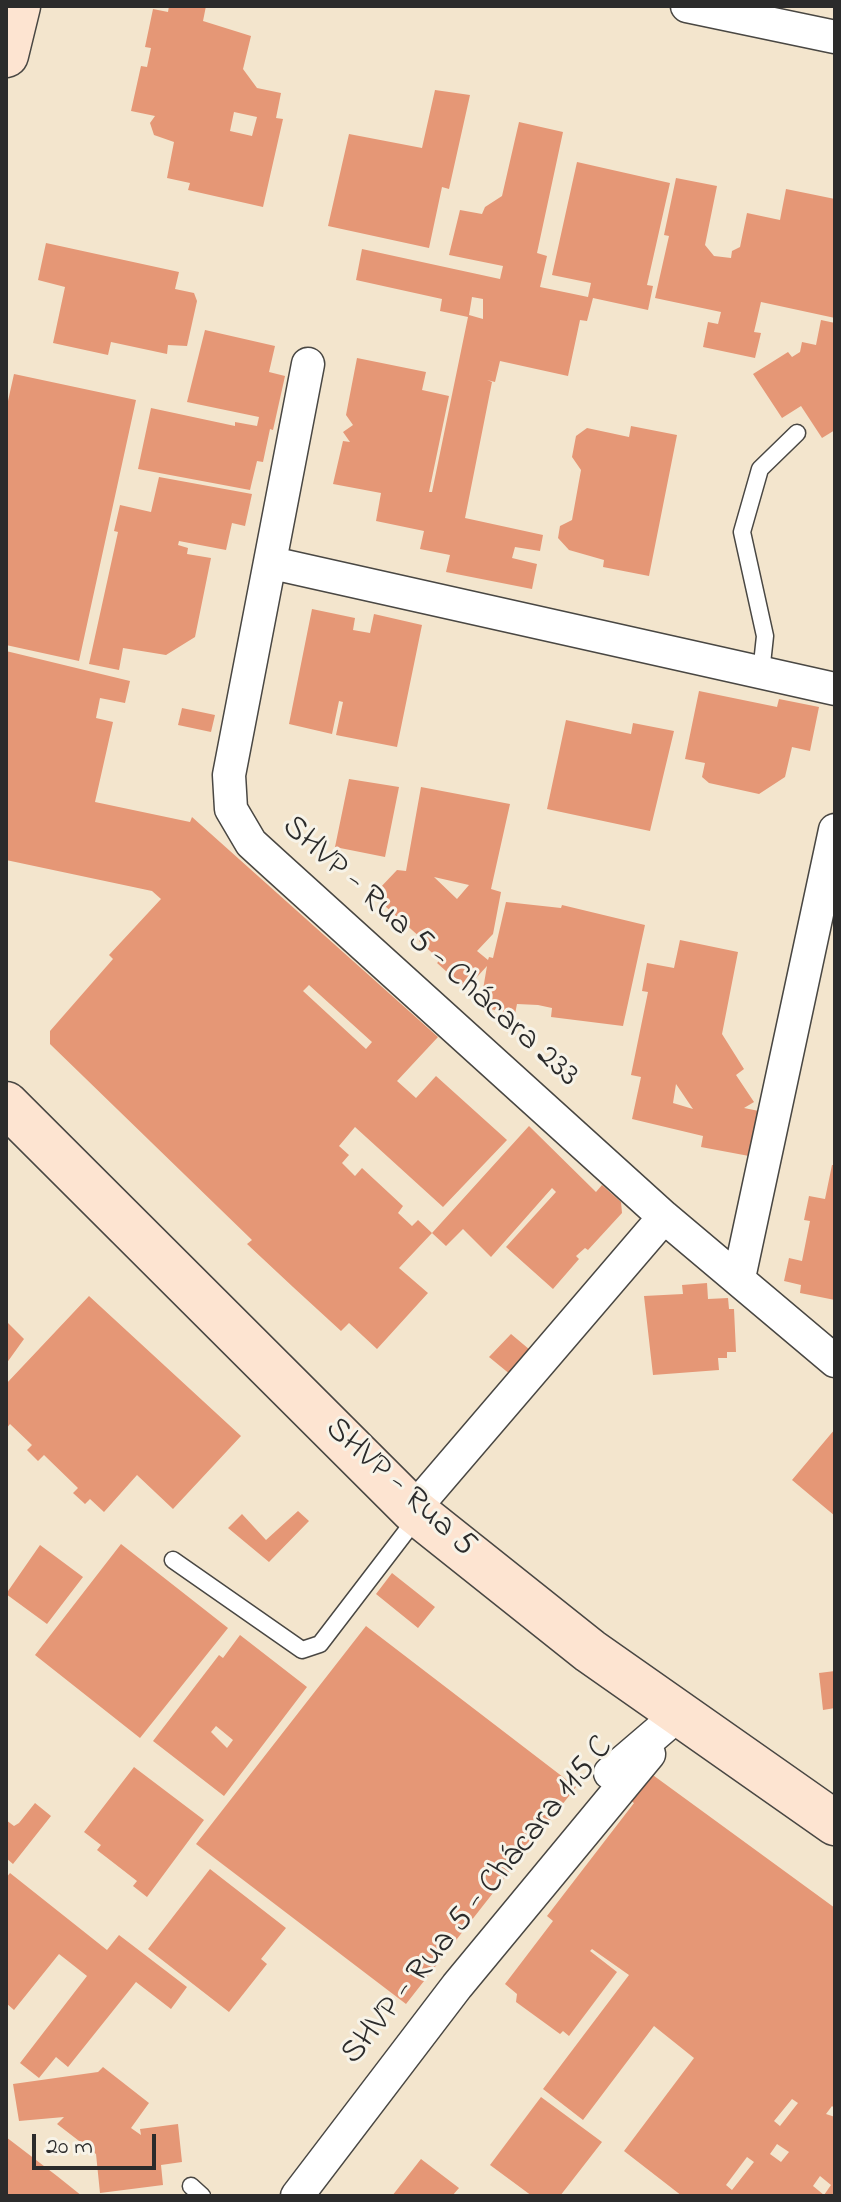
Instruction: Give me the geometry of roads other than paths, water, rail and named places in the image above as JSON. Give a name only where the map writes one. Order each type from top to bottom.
[{"type":"street","points":[[6,55],[18,6]]},
{"type":"street","points":[[687,6],[835,37]]},
{"type":"street","name":"SHVP - Rua 5 - Chácara 233","points":[[308,364],[229,775],[231,809],[251,843],[664,1217],[835,1361]]},
{"type":"street","points":[[272,563],[835,689]]},
{"type":"street","points":[[739,1278],[835,830]]},
{"type":"street","name":"SHVP - Rua 5","points":[[6,1104],[416,1512],[590,1651],[835,1823]]},
{"type":"street","points":[[416,1512],[664,1217]]},
{"type":"street","name":"SHVP - Rua 5 - Chácara 115 C","points":[[297,2196],[457,1986],[649,1754],[610,1773],[679,1714]]},
{"type":"lane","points":[[761,673],[765,636],[742,532],[760,469],[797,433]]},
{"type":"lane","points":[[173,1560],[302,1650],[320,1644],[416,1512]]}]
